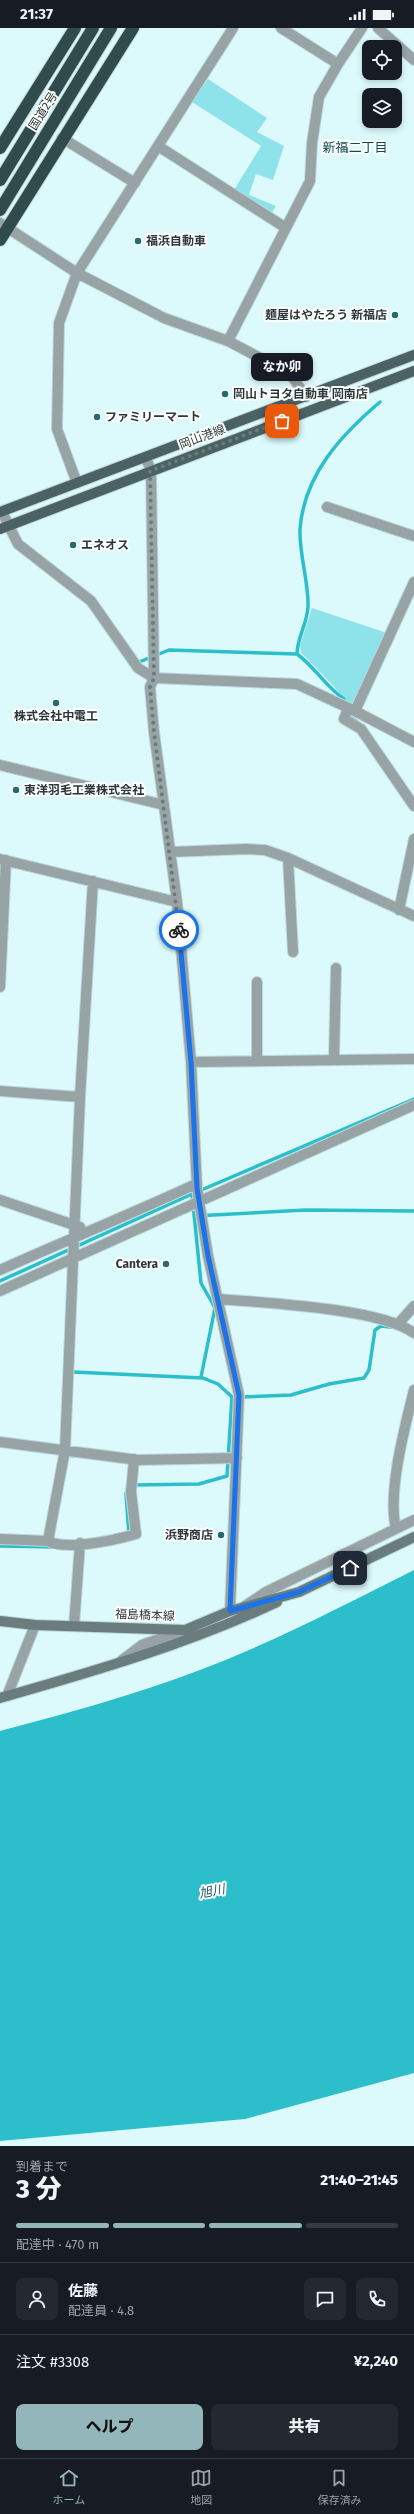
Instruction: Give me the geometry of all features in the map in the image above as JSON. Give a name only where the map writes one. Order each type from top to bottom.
[{"type":"highway","points":[[0,148],[75,28]]},
{"type":"highway","name":"国道2号","points":[[0,180],[93,28]]},
{"type":"highway","name":"国道2号","points":[[0,209],[111,28]]},
{"type":"highway","points":[[0,240],[4,225],[62,138],[132,28]]},
{"type":"main road","name":"岡山港線","points":[[1,512],[146,458],[414,354]]},
{"type":"main road","name":"岡山港線","points":[[4,528],[414,371]]},
{"type":"main road","name":"福島橋本線","points":[[0,1621],[35,1625],[185,1630],[244,1606],[299,1592],[414,1537]]},
{"type":"main road","points":[[3,1697],[113,1667],[230,1624],[299,1592]]},
{"type":"street","points":[[77,483],[57,429],[59,323],[78,273],[233,28]]},
{"type":"street","points":[[281,28],[338,64]]},
{"type":"street","points":[[228,342],[310,181],[319,97],[338,64],[362,28]]},
{"type":"street","points":[[378,28],[414,60]]},
{"type":"street","points":[[62,138],[135,183]]},
{"type":"street","points":[[158,146],[286,228]]},
{"type":"street","points":[[4,225],[78,273],[164,318],[228,342],[285,371],[294,379],[306,396]]},
{"type":"street","points":[[146,458],[150,471],[154,678],[150,687],[154,732],[177,902],[191,1062],[196,1196],[239,1397],[232,1458],[230,1611]]},
{"type":"street","points":[[327,506],[414,536]]},
{"type":"street","points":[[1,512],[4,528],[18,544],[91,601],[138,668],[154,678],[297,684],[414,742]]},
{"type":"street","points":[[414,582],[347,710],[344,719],[361,730],[414,806]]},
{"type":"street","points":[[0,765],[164,805]]},
{"type":"street","points":[[400,910],[414,839]]},
{"type":"street","points":[[171,852],[246,849],[265,850],[288,858],[414,916]]},
{"type":"street","points":[[288,858],[292,952]]},
{"type":"street","points":[[0,986],[3,860],[177,902]]},
{"type":"street","points":[[48,1540],[65,1450],[74,1256],[73,1239],[75,1225],[80,1097],[92,881]]},
{"type":"street","points":[[334,1060],[336,968]]},
{"type":"street","points":[[257,982],[257,1061]]},
{"type":"street","points":[[191,1062],[414,1059]]},
{"type":"street","points":[[0,1091],[80,1097]]},
{"type":"street","points":[[0,1291],[196,1196],[414,1105]]},
{"type":"street","points":[[0,1270],[93,1231],[196,1196]]},
{"type":"street","points":[[0,1200],[93,1231]]},
{"type":"street","points":[[219,1299],[332,1310],[400,1325],[414,1333]]},
{"type":"street","points":[[400,1325],[414,1306]]},
{"type":"street","points":[[396,1528],[392,1516],[396,1482],[413,1395]]},
{"type":"street","points":[[0,1442],[134,1459],[232,1458]]},
{"type":"street","points":[[0,1539],[48,1540],[56,1545],[80,1546],[136,1534],[132,1485],[134,1459]]},
{"type":"street","points":[[244,1606],[266,1592],[414,1520]]},
{"type":"street","points":[[74,1626],[80,1546]]},
{"type":"street","points":[[3,1697],[35,1625]]},
{"type":"street","points":[[113,1667],[142,1645],[185,1630]]},
{"type":"shaded area","points":[[208,79],[267,118],[257,132],[284,146],[273,180],[256,174],[249,195],[276,206],[271,214],[234,190],[261,146],[192,102]]},
{"type":"shaded area","points":[[312,608],[387,633],[353,705],[347,703],[334,687],[301,653],[300,645]]},
{"type":"water","name":"旭川","points":[[414,1570],[414,2073],[245,2119],[0,2141],[0,1731],[126,1696],[200,1670],[282,1635]]},
{"type":"waterway","points":[[297,654],[297,648],[308,607],[307,588],[300,539],[303,509],[309,491],[327,458],[352,428],[380,402]]},
{"type":"waterway","points":[[139,662],[169,650],[297,654],[337,694],[344,699],[343,705]]},
{"type":"waterway","points":[[346,714],[359,723]]},
{"type":"waterway","points":[[0,1281],[192,1194],[414,1099]]},
{"type":"waterway","points":[[192,1194],[201,1283],[215,1308],[201,1377]]},
{"type":"waterway","points":[[194,1216],[306,1210],[414,1211]]},
{"type":"waterway","points":[[241,1397],[291,1395],[329,1384],[364,1378],[369,1370],[375,1330],[381,1326],[399,1328]]},
{"type":"waterway","points":[[73,1372],[203,1378],[218,1384],[232,1397],[227,1476],[199,1484],[133,1485]]},
{"type":"waterway","points":[[127,1490],[129,1535]]},
{"type":"waterway","points":[[0,1546],[53,1547]]},
{"type":"way so far","points":[[179,930],[171,852],[154,732],[150,687],[154,678],[150,471],[282,421]]},
{"type":"place","name":"福浜自動車","points":[[138,241]]},
{"type":"place","name":"麺屋はやたろう 新福店","points":[[395,315]]},
{"type":"place","name":"岡山トヨタ自動車 岡南店","points":[[225,394]]},
{"type":"place","name":"ファミリーマート","points":[[97,417]]},
{"type":"place","name":"なか卯","points":[[282,421]]},
{"type":"place","name":"エネオス","points":[[73,545]]},
{"type":"place","name":"株式会社中電工","points":[[56,703]]},
{"type":"place","name":"東洋羽毛工業株式会社","points":[[16,790]]},
{"type":"place","name":"Cantera","points":[[166,1264]]},
{"type":"place","name":"浜野商店","points":[[221,1535]]},
{"type":"district","name":"新福二丁目","points":[[355,147]]},
{"type":"route","points":[[179,930],[191,1062],[198,1200],[208,1256],[219,1299],[240,1398],[230,1611],[299,1592],[350,1568]]}]
